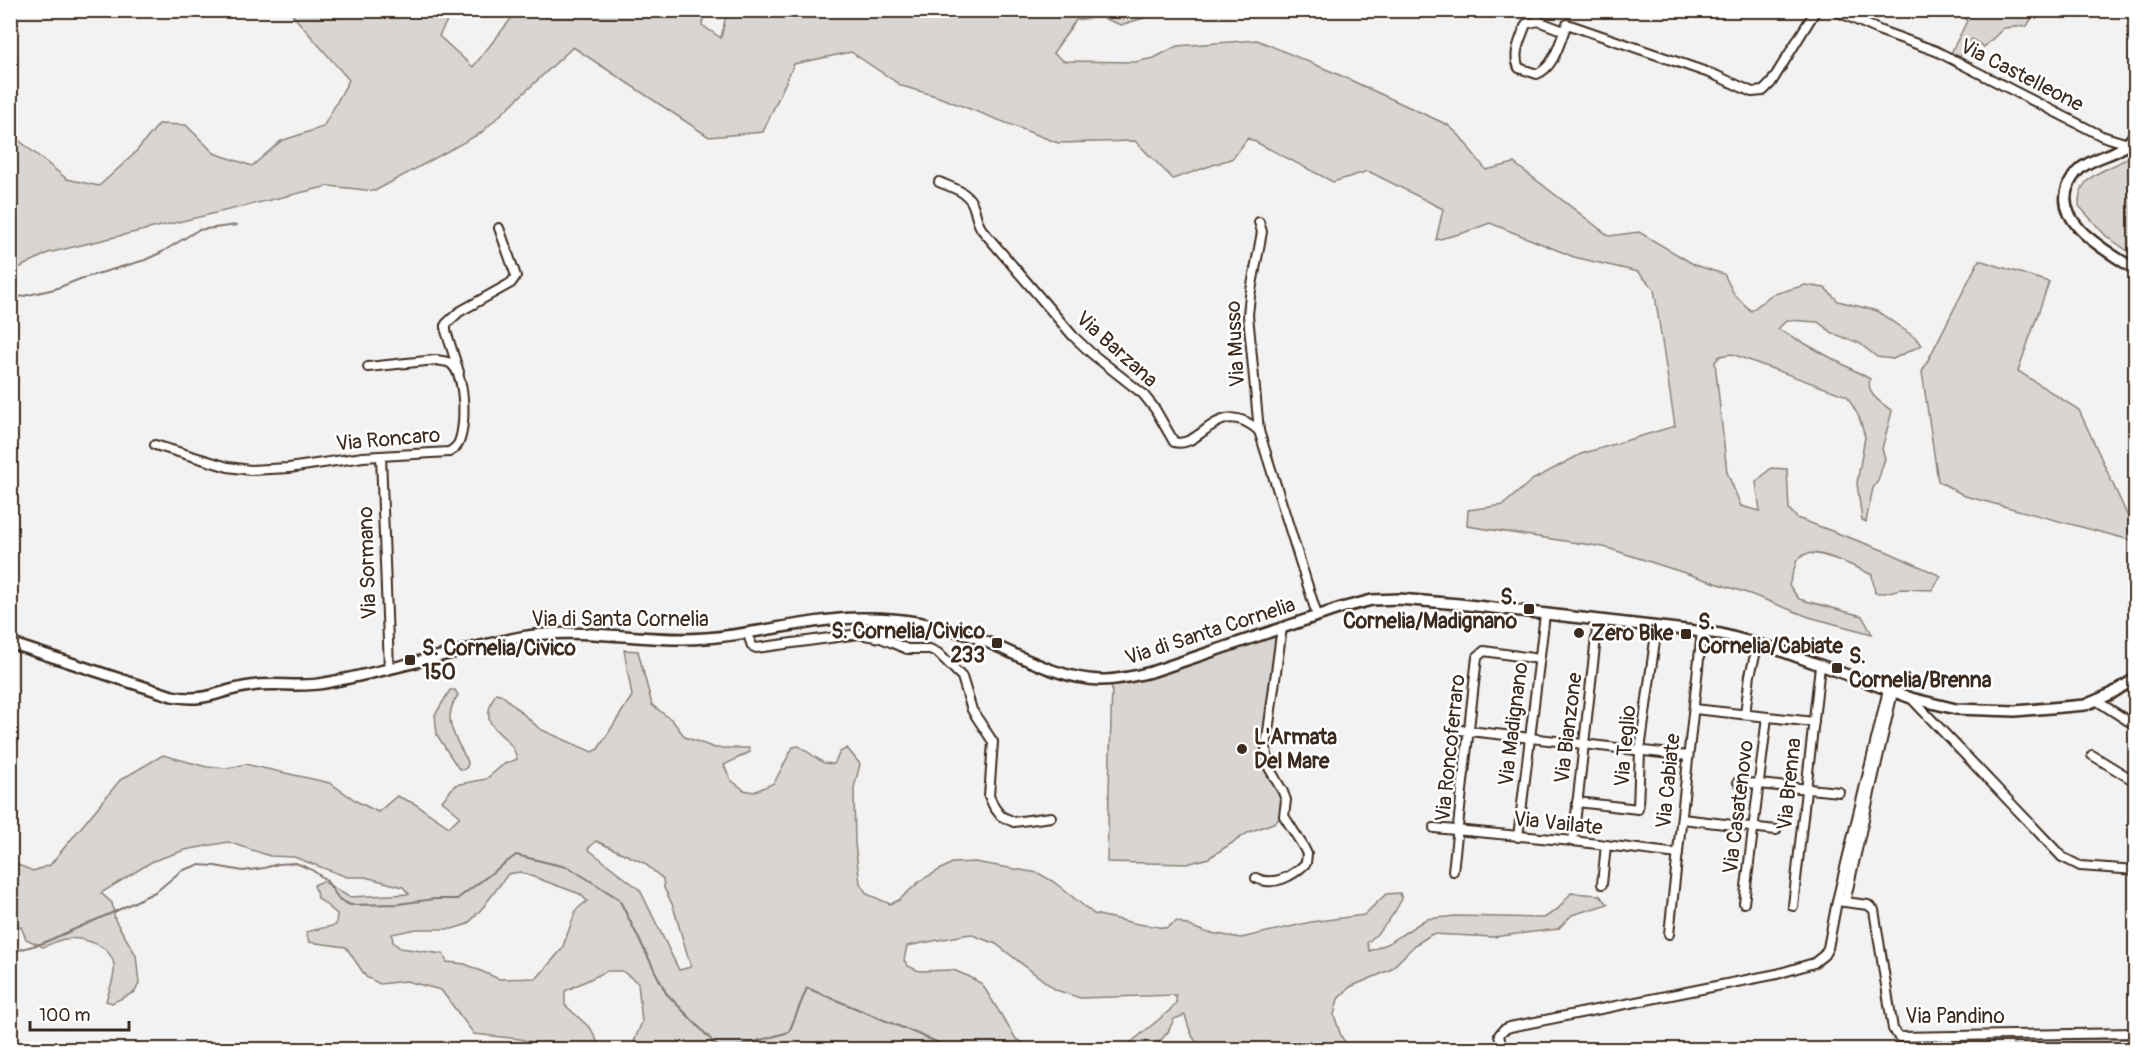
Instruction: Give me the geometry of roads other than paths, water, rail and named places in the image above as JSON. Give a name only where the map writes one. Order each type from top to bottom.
[{"type":"street","points":[[1564,31],[1538,21],[1526,24],[1517,52],[1516,62],[1519,68],[1538,74],[1544,70],[1550,63],[1564,31],[1567,24],[1756,92],[1765,90],[1771,83],[1815,10]]},
{"type":"street","name":"Via Castelleone","points":[[1834,10],[1881,31],[1936,51],[2093,132],[2127,144]]},
{"type":"street","points":[[2136,51],[2136,79]]},
{"type":"street","points":[[2136,132],[2117,152],[2082,166],[2068,187],[2065,202],[2069,215],[2079,229],[2136,270]]},
{"type":"street","name":"Via Barzana","points":[[939,182],[970,198],[980,228],[1077,341],[1143,394],[1155,409],[1174,442],[1185,442],[1221,420],[1230,418],[1244,421],[1259,431]]},
{"type":"street","name":"Via Musso","points":[[1258,222],[1262,232],[1248,315],[1259,431]]},
{"type":"street","points":[[460,378],[446,324],[455,314],[511,283],[516,276],[499,228]]},
{"type":"street","points":[[368,367],[440,360],[453,366],[460,378]]},
{"type":"street","name":"Via Roncaro","points":[[155,445],[228,467],[250,470],[290,468],[363,457],[449,452],[460,441],[462,428],[460,378]]},
{"type":"street","points":[[1259,431],[1317,615]]},
{"type":"street","name":"Via Sormano","points":[[381,456],[389,668]]},
{"type":"street","name":"Via di Santa Cornelia","points":[[10,643],[165,694],[187,699],[210,697],[252,685],[325,683],[533,636],[707,638],[826,620],[860,618],[914,621],[973,636],[1057,672],[1101,680],[1151,672],[1317,615],[1362,602],[1399,599],[1702,631],[1758,644],[1911,698],[1956,709],[2005,711],[2073,707],[2097,701],[2136,678]]},
{"type":"street","name":"Via Madignano","points":[[1518,837],[1545,614]]},
{"type":"street","name":"Via Bianzone","points":[[1573,841],[1598,620]]},
{"type":"street","name":"Via Teglio","points":[[1577,802],[1638,809],[1640,750],[1657,626]]},
{"type":"street","points":[[1256,878],[1270,883],[1282,880],[1306,863],[1303,846],[1284,816],[1286,800],[1268,766],[1266,747],[1282,627]]},
{"type":"street","name":"Via Cabiate","points":[[1669,934],[1702,631]]},
{"type":"street","points":[[747,632],[752,646],[756,648],[859,634],[881,638],[907,649],[930,649],[938,653],[962,678],[972,710],[993,742],[989,796],[994,807],[1001,816],[1014,822],[1051,817]]},
{"type":"street","points":[[1744,714],[1758,644]]},
{"type":"street","name":"Via Roncoferraro","points":[[1453,871],[1478,657],[1484,651],[1539,659]]},
{"type":"street","name":"Via Brenna","points":[[1793,906],[1820,666]]},
{"type":"street","points":[[1502,1050],[1499,1035],[1510,1027],[1777,974],[1809,966],[1818,960],[1827,951],[1841,902],[1890,691]]},
{"type":"street","points":[[1911,698],[2062,857],[2080,866],[2136,870]]},
{"type":"street","points":[[2097,701],[2136,726]]},
{"type":"street","name":"Via Casatenovo","points":[[1694,709],[1814,722]]},
{"type":"street","name":"Via Casatenovo","points":[[1744,903],[1767,717]]},
{"type":"street","points":[[1452,729],[1688,756]]},
{"type":"street","points":[[2092,755],[2136,782]]},
{"type":"street","points":[[1738,782],[1839,792]]},
{"type":"street","points":[[1682,819],[1776,830]]},
{"type":"street","name":"Via Vailate","points":[[1434,828],[1573,841],[1678,854]]},
{"type":"street","points":[[1602,884],[1606,845]]},
{"type":"street","name":"Via Pandino","points":[[1841,902],[1868,905],[1874,910],[1893,1029],[1899,1037],[2136,1033]]},
{"type":"waterway","points":[[10,299],[55,289],[80,279],[145,260],[198,230],[237,225]]},
{"type":"waterway","points":[[10,955],[114,912],[157,891],[181,871],[198,865],[243,871],[296,863],[326,880],[339,899],[350,905],[398,904],[434,899],[457,899],[516,855],[570,868],[619,899],[666,993],[721,1050]]},
{"type":"waterway","points":[[726,1050],[789,1032],[807,988],[956,1050]]},
{"type":"place","name":"S. Cornelia/Madignano","points":[[1529,609]]},
{"type":"place","name":"Zero Bike","points":[[1579,633]]},
{"type":"place","name":"S. Cornelia/Cabiate","points":[[1686,634]]},
{"type":"place","name":"S. Cornelia/Civico 233","points":[[997,643]]},
{"type":"place","name":"S. Cornelia/Civico 150","points":[[410,660]]},
{"type":"place","name":"S. Cornelia/Brenna","points":[[1837,668]]},
{"type":"place","name":"L'Armata Del Mare","points":[[1242,749]]}]
